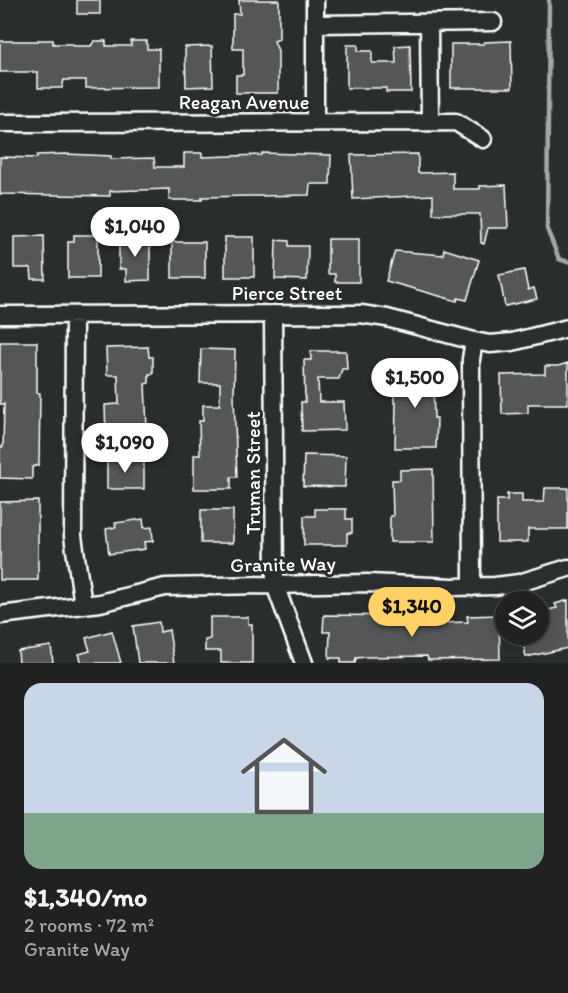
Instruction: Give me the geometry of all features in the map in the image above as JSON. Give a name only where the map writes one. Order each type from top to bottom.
[{"type":"street","points":[[315,0],[315,122]]},
{"type":"street","points":[[315,24],[493,22]]},
{"type":"street","points":[[429,23],[430,122]]},
{"type":"street","name":"Reagan Avenue","points":[[0,123],[456,122],[483,139]]},
{"type":"street","name":"Truman Street","points":[[273,314],[275,585],[304,663]]},
{"type":"street","name":"Pierce Street","points":[[0,315],[361,314],[387,318],[490,344],[512,342],[568,328]]},
{"type":"street","points":[[74,315],[73,536],[83,605]]},
{"type":"street","points":[[472,587],[471,360],[474,341]]},
{"type":"street","name":"Granite Way","points":[[0,615],[100,603],[165,587],[368,583],[472,587],[519,583],[568,568]]},
{"type":"building","points":[[77,0],[100,0],[100,14],[77,14]]},
{"type":"building","points":[[239,0],[279,0],[279,39],[274,41],[278,51],[278,93],[236,93],[236,75],[243,75],[243,49],[233,49],[233,14],[240,14]]},
{"type":"building","points":[[53,40],[53,44],[73,44],[73,46],[91,46],[94,41],[106,41],[106,46],[131,46],[131,41],[147,41],[147,49],[159,49],[159,87],[86,88],[86,80],[64,80],[62,88],[38,88],[38,72],[0,72],[0,41]]},
{"type":"building","points":[[511,41],[512,88],[451,88],[451,44]]},
{"type":"building","points":[[347,45],[358,45],[358,51],[372,51],[372,63],[396,63],[395,46],[410,45],[411,92],[386,92],[386,88],[347,88]]},
{"type":"building","points":[[212,46],[213,86],[186,87],[185,47]]},
{"type":"building","points":[[184,153],[202,153],[202,157],[262,155],[262,153],[331,155],[330,184],[310,184],[309,195],[202,197],[202,200],[169,200],[169,189],[110,191],[110,196],[0,194],[0,157],[37,158],[37,155],[65,154],[111,156],[111,159],[154,158],[155,167],[184,167]]},
{"type":"building","points":[[418,154],[418,173],[453,172],[453,189],[480,189],[480,186],[506,185],[508,228],[488,228],[484,244],[481,243],[480,214],[433,214],[433,195],[353,199],[351,155]]},
{"type":"building","points":[[74,235],[98,235],[98,278],[68,278],[68,242],[74,242]]},
{"type":"building","points":[[44,236],[45,279],[32,279],[31,268],[14,268],[14,237]]},
{"type":"building","points":[[225,237],[254,237],[254,277],[225,277]]},
{"type":"building","points":[[150,238],[150,280],[126,281],[126,269],[119,269],[119,239]]},
{"type":"building","points":[[328,239],[359,239],[359,282],[335,282],[335,274],[328,274]]},
{"type":"building","points":[[276,240],[289,241],[289,246],[308,246],[307,280],[275,279]]},
{"type":"building","points":[[172,242],[205,242],[205,278],[172,278]]},
{"type":"building","points":[[444,249],[479,260],[467,300],[458,298],[457,301],[386,281],[395,251],[443,255]]},
{"type":"building","points":[[524,270],[528,290],[534,288],[537,299],[505,306],[499,275]]},
{"type":"building","points":[[0,342],[37,342],[37,393],[40,393],[39,465],[32,467],[32,479],[0,478],[4,404],[0,404]]},
{"type":"building","points":[[148,347],[149,357],[153,357],[153,374],[149,374],[149,383],[145,384],[147,428],[142,428],[143,434],[106,436],[105,405],[119,404],[118,375],[107,375],[106,348]]},
{"type":"building","points":[[201,349],[235,350],[237,477],[231,477],[231,489],[194,489],[194,455],[200,455],[199,421],[203,421],[203,405],[220,405],[220,383],[200,383]]},
{"type":"building","points":[[311,351],[346,351],[347,369],[342,369],[339,379],[318,379],[319,402],[344,402],[345,430],[302,431],[301,402],[305,402],[304,360],[311,360]]},
{"type":"building","points":[[568,363],[568,404],[528,404],[528,413],[502,414],[501,375],[545,374],[545,366]]},
{"type":"building","points":[[433,369],[434,418],[437,418],[436,448],[395,448],[396,403],[394,403],[393,370]]},
{"type":"building","points":[[304,455],[346,456],[345,487],[303,486]]},
{"type":"building","points":[[107,458],[144,458],[144,489],[107,489]]},
{"type":"building","points":[[433,469],[434,542],[390,542],[390,516],[393,516],[392,480],[400,480],[400,470]]},
{"type":"building","points":[[545,488],[568,488],[568,529],[528,529],[528,542],[497,542],[497,500],[507,500],[507,494],[522,494],[522,502],[544,502]]},
{"type":"building","points":[[38,501],[38,580],[0,580],[0,502]]},
{"type":"building","points":[[315,509],[346,509],[346,519],[352,519],[352,533],[347,533],[347,545],[304,545],[304,516],[315,516]]},
{"type":"building","points":[[201,510],[233,510],[233,543],[201,543]]},
{"type":"building","points":[[143,519],[144,528],[152,527],[153,541],[144,542],[145,549],[109,554],[106,529],[116,527],[115,523]]},
{"type":"building","points":[[568,600],[568,648],[526,657],[523,645],[549,645],[549,610],[557,608],[555,604]]},
{"type":"building","points":[[324,615],[412,616],[412,618],[438,618],[438,623],[468,622],[467,616],[495,615],[495,645],[500,645],[500,659],[428,660],[427,656],[366,657],[356,658],[355,663],[341,663],[341,658],[329,658],[330,632],[323,632]]},
{"type":"building","points":[[210,617],[248,617],[248,624],[252,624],[252,663],[221,663],[221,651],[205,651],[205,640],[210,639]]},
{"type":"building","points":[[159,622],[160,632],[169,630],[174,663],[138,663],[133,626]]},
{"type":"building","points":[[112,631],[121,663],[82,663],[79,654],[90,651],[86,638]]},
{"type":"building","points":[[51,646],[53,663],[19,663],[18,651]]},
{"type":"waterway","points":[[549,0],[547,229],[559,259],[568,262]]}]
